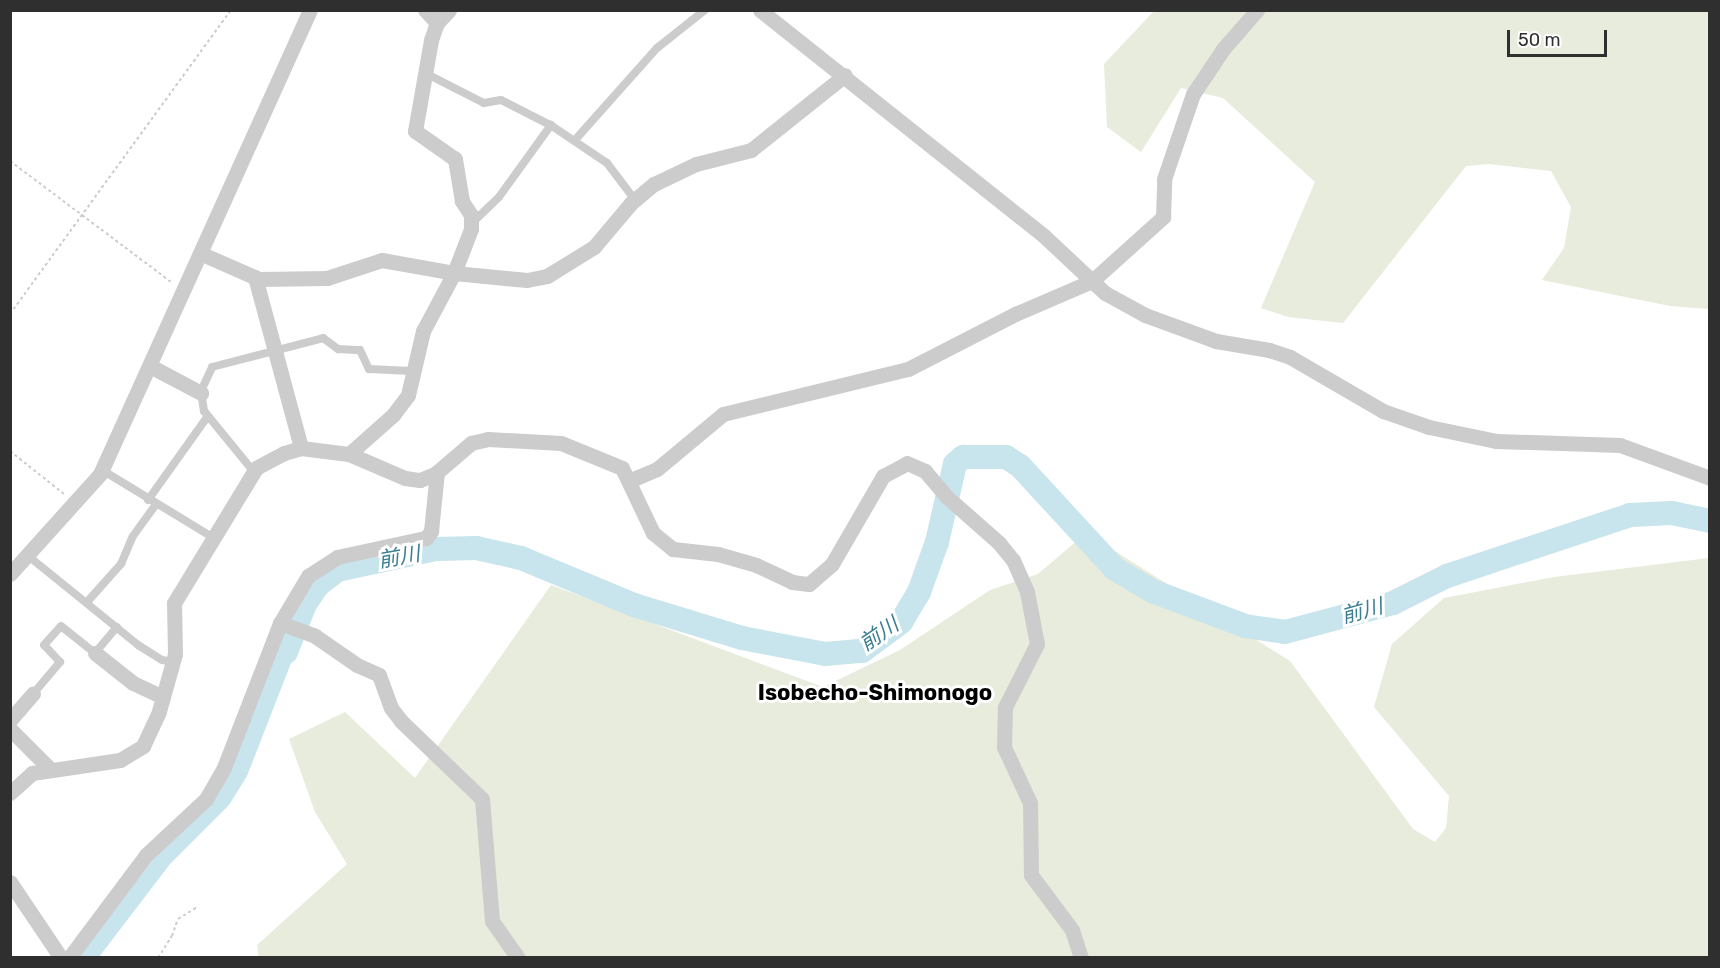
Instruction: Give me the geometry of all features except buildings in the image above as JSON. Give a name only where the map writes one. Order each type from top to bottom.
[{"type":"street","points":[[10,574],[102,470],[202,254],[310,10]]},
{"type":"street","points":[[425,10],[437,23]]},
{"type":"street","points":[[349,454],[393,415],[408,395],[423,331],[454,273],[471,224],[471,215],[462,201],[455,159],[415,131],[437,23],[448,10]]},
{"type":"street","points":[[760,10],[1044,236],[1092,281],[1145,315],[1216,341],[1269,350],[1290,357],[1383,411],[1429,427],[1496,441],[1620,445],[1710,478]]},
{"type":"street","points":[[631,480],[657,469],[723,414],[908,369],[1044,300],[1092,281],[1163,217],[1164,178],[1193,94],[1223,49],[1257,10]]},
{"type":"street","points":[[202,254],[255,277],[327,278],[382,260],[405,261],[454,273],[527,280],[546,276],[594,247],[635,200],[654,184],[687,168],[751,150],[844,75]]},
{"type":"street","points":[[255,277],[273,351],[302,448]]},
{"type":"street","points":[[150,366],[201,393]]},
{"type":"street","points":[[10,793],[32,773],[120,760],[137,752],[150,736],[173,662],[174,603],[254,472],[266,461],[302,448],[349,454],[405,478],[428,479],[471,443],[488,439],[548,441],[609,459],[622,468],[631,480],[653,533],[673,549],[756,565],[792,582],[809,584],[819,578],[847,541],[874,487],[894,467],[908,463],[925,471],[947,497],[999,543],[1013,560],[1028,592],[1037,644],[1005,707],[1004,747],[1030,803],[1030,875],[1072,930],[1081,957]]},
{"type":"street","points":[[69,957],[146,855],[206,799],[223,770],[280,623],[308,576],[337,557],[426,538],[431,531],[437,472]]},
{"type":"street","points":[[280,623],[315,636],[379,675],[391,708],[401,721],[483,799],[492,921],[518,957]]},
{"type":"street","points":[[95,653],[133,683],[163,697]]},
{"type":"street","points":[[10,720],[33,694]]},
{"type":"street","points":[[10,729],[50,769]]},
{"type":"street","points":[[10,882],[61,957]]},
{"type":"lane","points":[[575,140],[657,48],[705,10]]},
{"type":"lane","points":[[425,73],[484,103],[501,100],[575,140],[607,163],[635,200]]},
{"type":"lane","points":[[471,224],[499,196],[550,125]]},
{"type":"lane","points":[[254,472],[208,416],[201,393],[212,367],[328,338],[334,347],[360,350],[369,369],[412,371]]},
{"type":"lane","points":[[148,500],[208,416]]},
{"type":"lane","points":[[102,470],[214,538]]},
{"type":"lane","points":[[88,601],[122,564],[133,536],[156,504]]},
{"type":"lane","points":[[26,554],[88,601],[151,654],[173,662]]},
{"type":"lane","points":[[33,694],[60,662],[44,645],[61,626],[95,653],[117,627]]},
{"type":"path","points":[[10,314],[84,216],[231,10]]},
{"type":"path","points":[[10,161],[184,292]]},
{"type":"path","points":[[10,451],[75,503]]},
{"type":"path","points":[[158,957],[172,936],[178,919],[197,906]]},
{"type":"green space","points":[[1154,11],[1709,11],[1709,309],[1670,306],[1542,280],[1564,248],[1571,207],[1551,171],[1489,164],[1466,166],[1343,323],[1288,317],[1261,308],[1315,182],[1223,98],[1181,88],[1141,152],[1107,127],[1104,64]]},
{"type":"green space","points":[[1086,533],[1290,661],[1413,829],[1435,842],[1446,828],[1449,796],[1374,707],[1392,644],[1444,598],[1554,577],[1709,558],[1709,957],[259,958],[257,945],[347,864],[315,812],[289,739],[345,712],[415,778],[551,585],[823,687],[900,650],[990,590],[1038,574]]},
{"type":"water","points":[[282,634],[300,640],[247,776],[229,805],[170,864],[99,957],[78,958],[165,844],[195,819]]},
{"type":"waterway","name":"前川","points":[[286,652],[305,604],[318,585],[337,570],[436,549],[476,548],[521,558],[634,605],[742,638],[825,654],[862,651],[901,622],[919,592],[937,542],[955,464],[963,457],[1006,457],[1020,466],[1115,569],[1152,591],[1245,626],[1285,632],[1393,603],[1447,576],[1630,515],[1672,513],[1710,521]]},
{"type":"district","name":"Isobecho-Shimonogo","points":[[875,693]]}]
